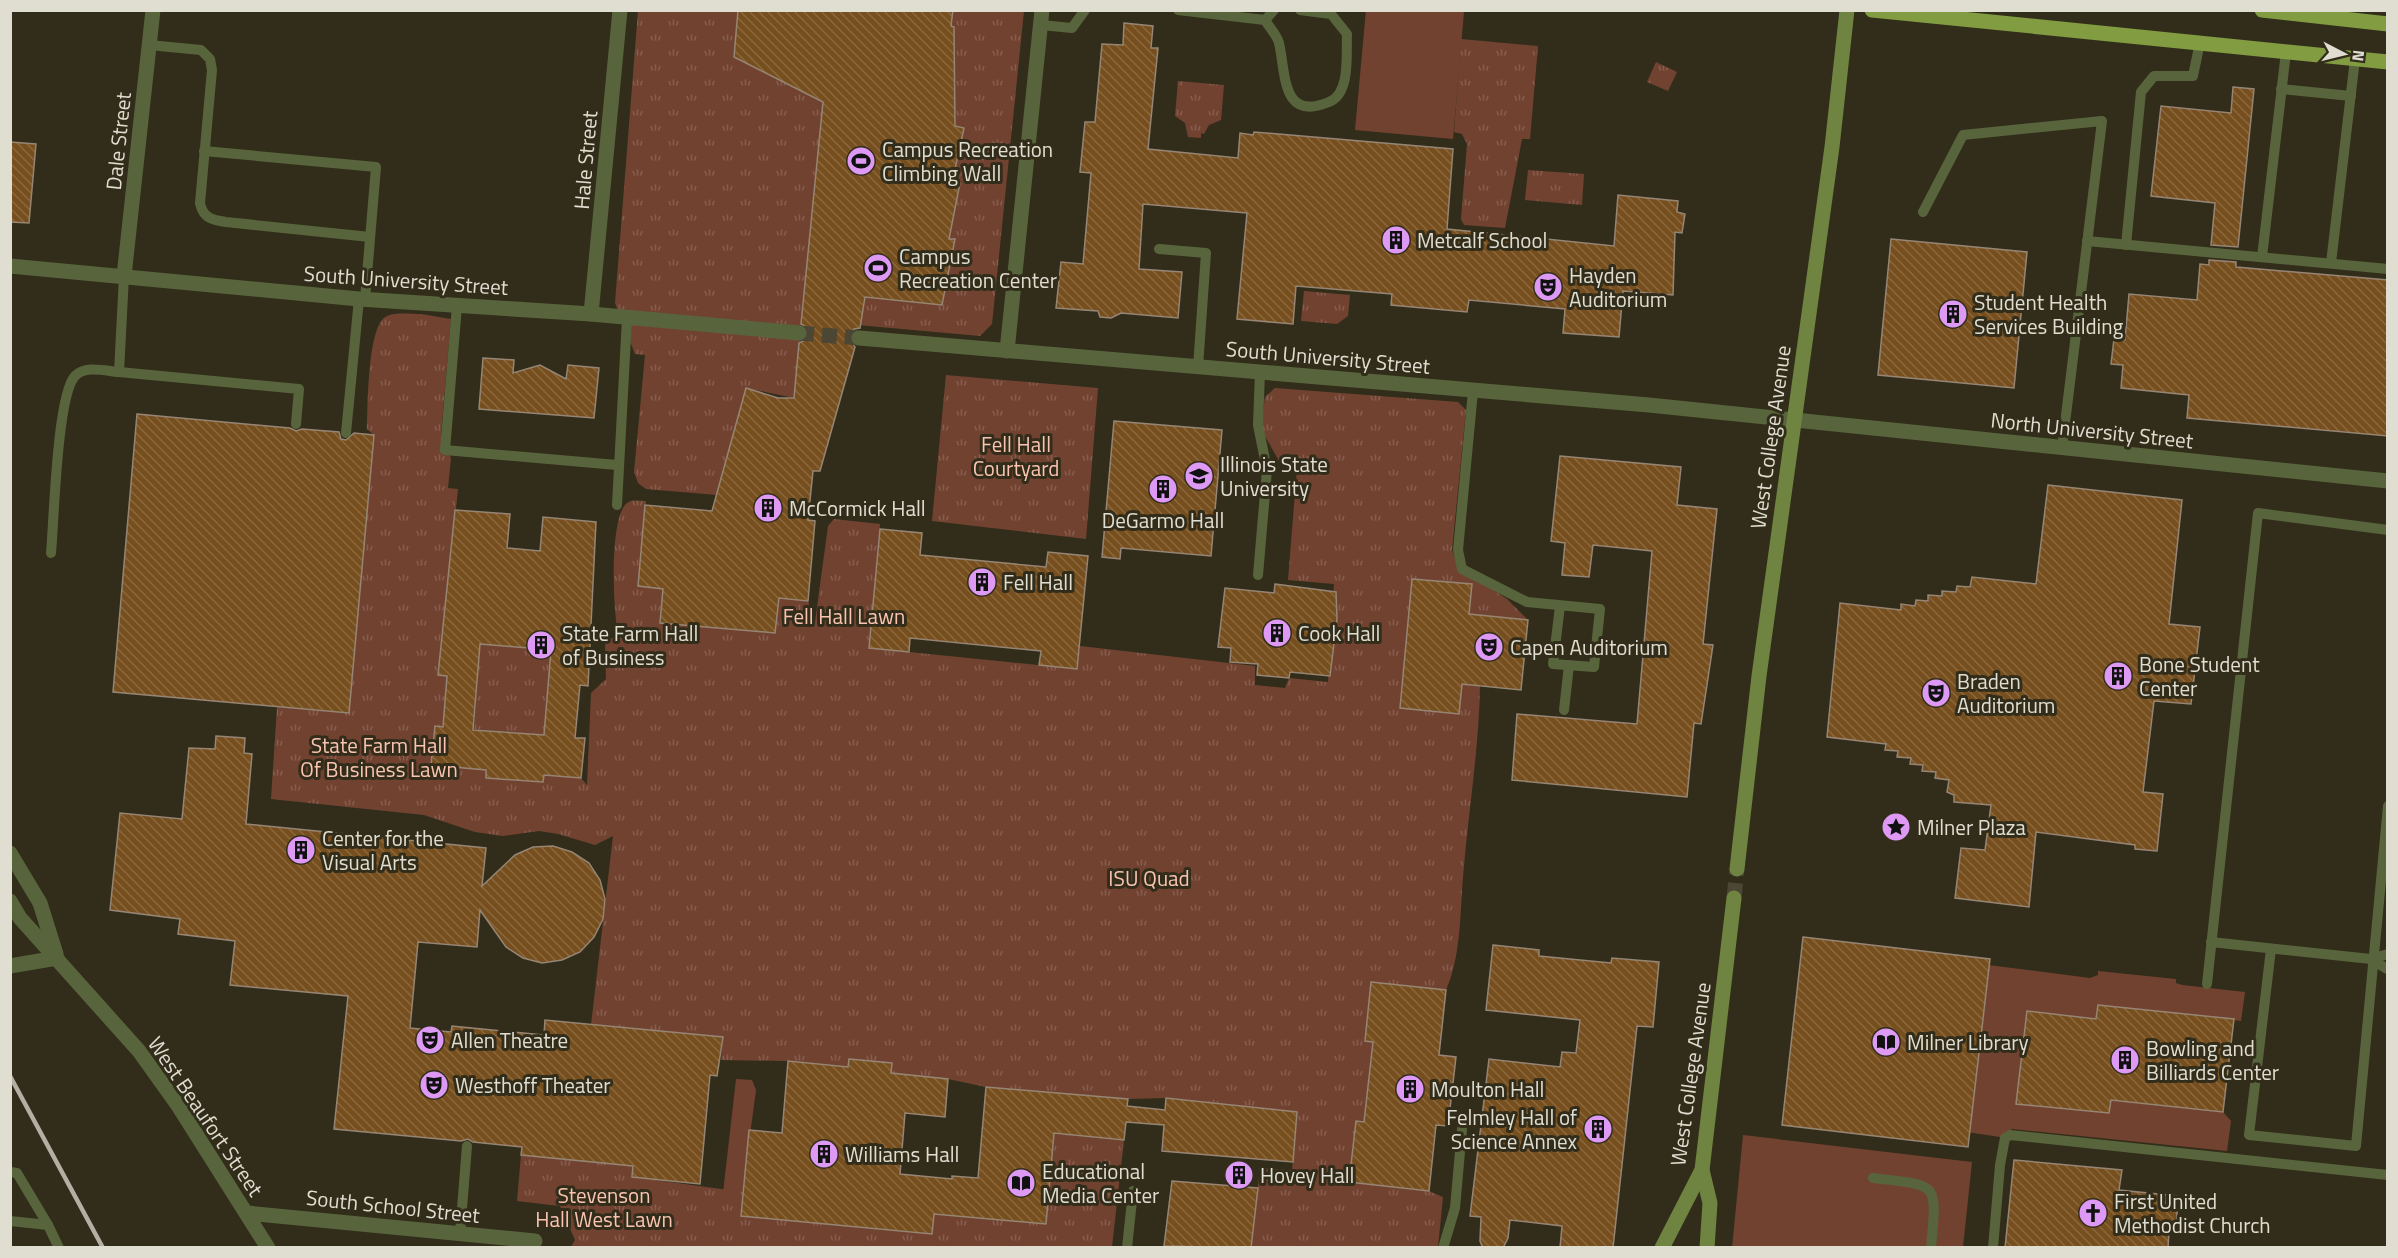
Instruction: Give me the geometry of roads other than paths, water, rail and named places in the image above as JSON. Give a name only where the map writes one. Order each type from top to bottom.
[{"type":"main road","name":"West College Avenue","points":[[1737,868],[1792,420],[1832,147],[1847,10]]},
{"type":"main road","points":[[1872,10],[2388,62]]},
{"type":"main road","points":[[2262,10],[2388,24]]},
{"type":"main road","name":"West College Avenue","points":[[1662,1248],[1702,1170],[1734,898]]},
{"type":"main road","points":[[1702,1170],[1710,1203],[1707,1248]]},
{"type":"street","name":"Dale Street","points":[[124,276],[153,10]]},
{"type":"street","name":"Hale Street","points":[[591,314],[620,10]]},
{"type":"street","points":[[1007,351],[1042,18]]},
{"type":"street","name":"South University Street","points":[[10,266],[362,299],[591,314],[799,333]]},
{"type":"street","name":"South University Street","points":[[859,338],[1792,420]]},
{"type":"street","name":"North University Street","points":[[1792,420],[2388,481]]},
{"type":"street","name":"West Beaufort Street","points":[[10,853],[40,903],[57,958]]},
{"type":"street","name":"West Beaufort Street","points":[[10,901],[20,918],[139,1051],[179,1107],[268,1248]]},
{"type":"street","points":[[10,966],[57,958]]},
{"type":"street","name":"South School Street","points":[[247,1213],[535,1241]]},
{"type":"lane","points":[[1042,18],[1072,28],[1085,10]]},
{"type":"lane","points":[[1178,10],[1265,20]]},
{"type":"lane","points":[[1265,20],[1274,10]]},
{"type":"lane","points":[[1265,20],[1278,41],[1285,85],[1297,103],[1306,107],[1329,103],[1338,97],[1343,84],[1347,34],[1331,14],[1300,10]]},
{"type":"lane","points":[[2126,245],[2141,92],[2154,76],[2193,76],[2200,42]]},
{"type":"lane","points":[[149,45],[201,50],[208,54],[212,70],[201,212],[207,217],[226,222],[370,237]]},
{"type":"lane","points":[[2262,257],[2286,52]]},
{"type":"lane","points":[[2331,263],[2355,59]]},
{"type":"lane","points":[[2282,89],[2351,96]]},
{"type":"lane","points":[[1923,213],[1963,135],[2102,121],[2062,448]]},
{"type":"lane","points":[[204,151],[376,167],[370,237],[346,433]]},
{"type":"lane","points":[[2087,241],[2388,268]]},
{"type":"lane","points":[[1159,249],[1206,253],[1197,367]]},
{"type":"lane","points":[[119,372],[124,276]]},
{"type":"lane","points":[[457,306],[445,450],[617,465]]},
{"type":"lane","points":[[617,505],[617,465],[627,318]]},
{"type":"lane","points":[[51,553],[61,434],[69,386],[75,375],[85,370],[119,372],[299,389],[296,424]]},
{"type":"lane","points":[[1258,575],[1267,470],[1258,425],[1260,372]]},
{"type":"lane","points":[[1473,391],[1458,550],[1462,569],[1527,602],[1600,609],[1594,667],[1553,664],[1560,606]]},
{"type":"lane","points":[[2207,984],[2258,513],[2388,530]]},
{"type":"lane","points":[[1564,710],[1569,665]]},
{"type":"lane","points":[[2271,949],[2250,1135],[2356,1146],[2371,959],[2388,806]]},
{"type":"lane","points":[[2211,942],[2371,959],[2388,954]]},
{"type":"lane","points":[[2371,959],[2387,969]]},
{"type":"lane","points":[[1443,1248],[1455,1208],[1462,1129]]},
{"type":"lane","points":[[1993,1248],[2000,1166],[2005,1138],[2010,1135],[2388,1175]]},
{"type":"lane","points":[[460,1233],[467,1146]]},
{"type":"lane","points":[[10,1172],[16,1173],[48,1225],[59,1248]]},
{"type":"lane","points":[[1873,1178],[1922,1184],[1930,1190],[1935,1200],[1931,1248]]},
{"type":"lane","points":[[1127,1248],[1133,1191]]},
{"type":"lane","points":[[10,1221],[48,1225]]},
{"type":"tunnel","points":[[799,333],[859,338]]},
{"type":"tunnel","points":[[1734,898],[1737,869]]},
{"type":"railway","points":[[10,1076],[103,1248]]},
{"type":"place","name":"Campus Recreation Climbing Wall","points":[[861,161]]},
{"type":"place","name":"Metcalf School","points":[[1396,240]]},
{"type":"place","name":"Campus Recreation Center","points":[[878,268]]},
{"type":"place","name":"Hayden Auditorium","points":[[1548,287]]},
{"type":"place","name":"Student Health Services Building","points":[[1953,314]]},
{"type":"place","name":"Illinois State University","points":[[1199,476]]},
{"type":"place","name":"DeGarmo Hall","points":[[1163,489]]},
{"type":"place","name":"McCormick Hall","points":[[768,508]]},
{"type":"place","name":"Fell Hall","points":[[982,582]]},
{"type":"place","name":"Cook Hall","points":[[1277,633]]},
{"type":"place","name":"State Farm Hall of Business","points":[[541,645]]},
{"type":"place","name":"Capen Auditorium","points":[[1489,647]]},
{"type":"place","name":"Bone Student Center","points":[[2118,676]]},
{"type":"place","name":"Braden Auditorium","points":[[1936,693]]},
{"type":"place","name":"Milner Plaza","points":[[1896,827]]},
{"type":"place","name":"Center for the Visual Arts","points":[[301,850]]},
{"type":"place","name":"Allen Theatre","points":[[430,1040]]},
{"type":"place","name":"Milner Library","points":[[1886,1042]]},
{"type":"place","name":"Bowling and Billiards Center","points":[[2125,1060]]},
{"type":"place","name":"Westhoff Theater","points":[[434,1085]]},
{"type":"place","name":"Moulton Hall","points":[[1410,1089]]},
{"type":"place","name":"Felmley Hall of Science Annex","points":[[1598,1129]]},
{"type":"place","name":"Williams Hall","points":[[824,1154]]},
{"type":"place","name":"Hovey Hall","points":[[1239,1175]]},
{"type":"place","name":"Educational Media Center","points":[[1021,1183]]},
{"type":"place","name":"First United Methodist Church","points":[[2093,1213]]},
{"type":"park label","name":"Fell Hall Courtyard","points":[[1016,456]]},
{"type":"park label","name":"Fell Hall Lawn","points":[[844,616]]},
{"type":"park label","name":"State Farm Hall Of Business Lawn","points":[[379,757]]},
{"type":"park label","name":"ISU Quad","points":[[1149,878]]},
{"type":"park label","name":"Stevenson Hall West Lawn","points":[[604,1207]]}]
